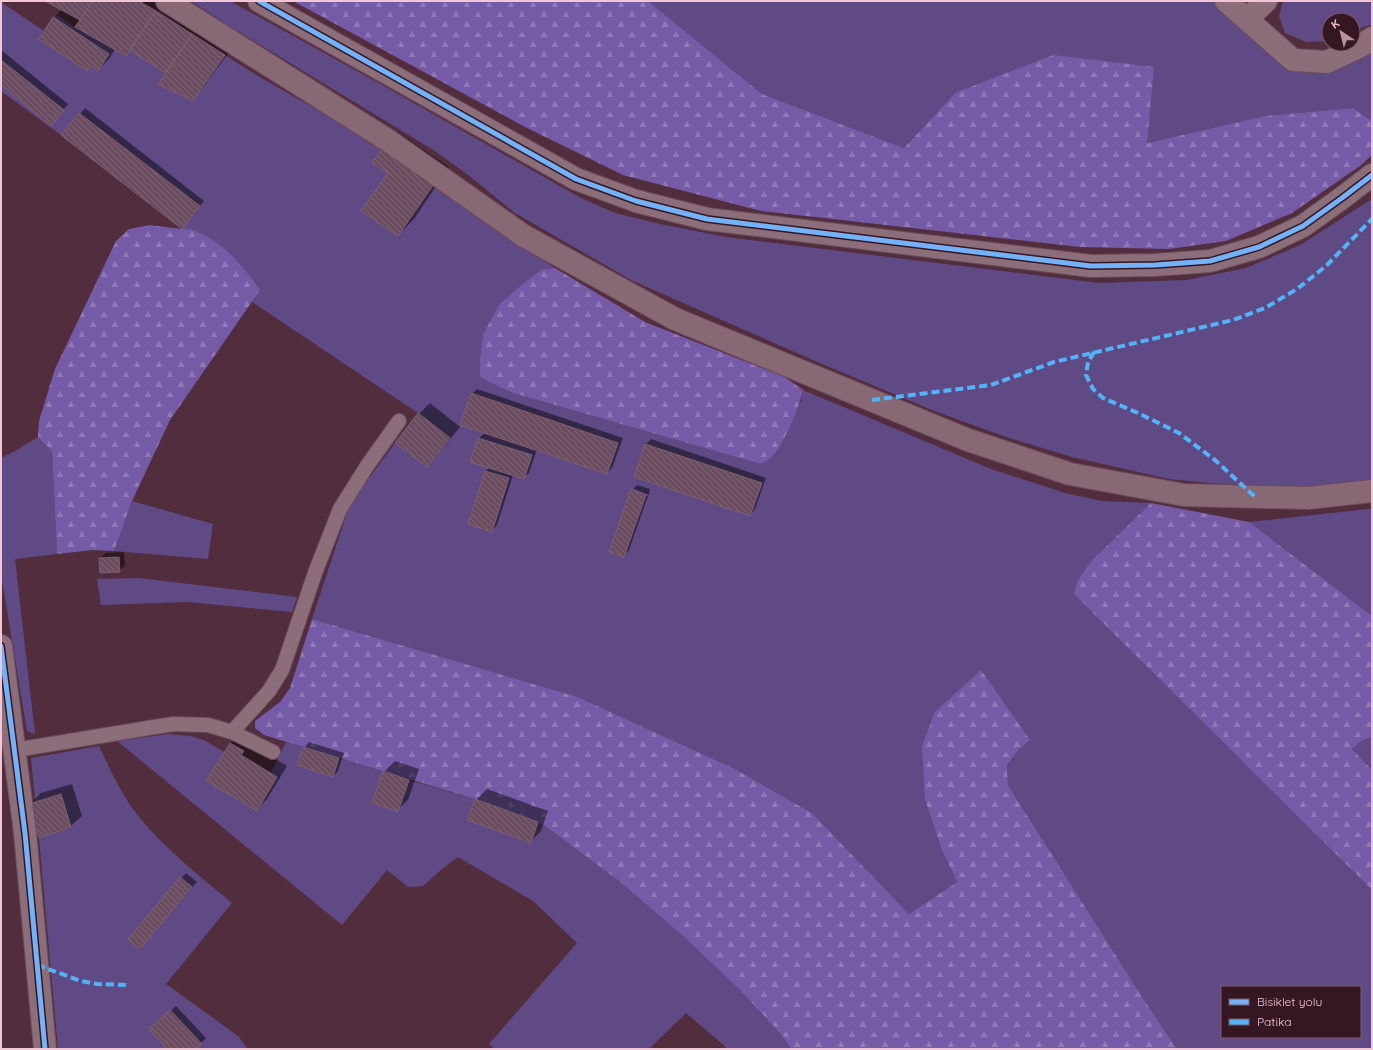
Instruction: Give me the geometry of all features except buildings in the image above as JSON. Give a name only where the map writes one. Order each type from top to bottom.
[{"type":"main road","points":[[167,1],[388,141],[537,244],[675,319],[968,440],[1070,474],[1184,495],[1308,498],[1372,491]]},
{"type":"street","points":[[259,1],[576,179],[636,201],[707,219],[1092,266],[1155,265],[1210,261],[1259,247],[1303,226],[1372,175]]},
{"type":"street","points":[[1226,1],[1293,60],[1327,62],[1361,46],[1372,38]]},
{"type":"street","points":[[1247,19],[1266,1]]},
{"type":"street","points":[[1,646],[25,833],[45,1049]]},
{"type":"lane","points":[[232,732],[269,691],[282,670],[315,573],[340,509],[367,466],[399,421]]},
{"type":"lane","points":[[14,750],[173,724],[208,725],[232,732],[273,752]]},
{"type":"shaded area","points":[[93,1],[139,1],[258,76],[372,141],[555,268],[542,269],[520,286],[500,305],[483,334],[480,359],[491,383],[513,393],[760,464],[801,401],[803,390],[991,469],[1065,493],[1102,501],[1151,503],[1092,560],[1075,594],[1372,890],[1372,1049],[1177,1049],[1141,995],[1008,785],[1007,767],[1019,749],[925,800],[941,848],[957,882],[909,914],[812,813],[735,769],[578,697],[312,619],[348,510],[395,443],[427,467],[450,438],[418,413],[252,302],[260,290],[188,229],[182,229],[199,206],[79,113],[61,135],[1,91],[1,2],[44,31],[53,17],[58,16],[75,27]]},
{"type":"shaded area","points":[[191,1],[230,1],[377,82],[581,198],[615,213],[660,224],[726,237],[1099,283],[1187,280],[1246,268],[1300,245],[1372,199],[1372,480],[1309,487],[1220,484],[1169,479],[1072,457],[1003,436],[932,410],[815,361],[631,280],[515,213],[467,174],[435,151],[234,29]]},
{"type":"shaded area","points":[[648,1],[1215,1],[1291,67],[1313,73],[1340,66],[1372,49],[1372,121],[1353,108],[1264,116],[1146,143],[955,93],[904,148],[762,94]]},
{"type":"shaded area","points":[[1283,1],[1372,1],[1372,24],[1361,28],[1361,12],[1321,12],[1321,41],[1306,42],[1285,33],[1279,16]]},
{"type":"shaded area","points":[[38,437],[52,450],[57,554],[15,559],[35,734],[27,731],[1,574],[1,458]]},
{"type":"shaded area","points":[[132,501],[213,524],[208,559],[114,551]]},
{"type":"shaded area","points":[[1372,508],[1372,616],[1249,522],[1368,509]]},
{"type":"shaded area","points":[[139,578],[297,597],[292,612],[187,602],[101,605],[97,579]]},
{"type":"shaded area","points":[[169,734],[190,736],[204,740],[224,752],[207,781],[257,811],[277,778],[271,773],[286,742],[303,747],[297,765],[333,777],[339,758],[383,771],[372,803],[397,811],[409,780],[475,799],[468,820],[530,843],[538,822],[619,881],[684,937],[740,990],[783,1035],[791,1049],[728,1049],[686,1013],[649,1049],[495,1049],[489,1044],[577,943],[533,901],[458,857],[423,886],[408,887],[387,870],[342,925],[117,741]]},
{"type":"shaded area","points":[[1372,737],[1372,770],[1352,749],[1361,741]]},
{"type":"shaded area","points":[[99,746],[114,778],[132,808],[143,822],[179,858],[232,903],[166,984],[238,1036],[248,1049],[58,1049],[31,758]]},
{"type":"green space","points":[[293,1],[648,1],[762,94],[904,148],[955,93],[1053,55],[1154,67],[1147,143],[1264,116],[1353,108],[1372,121],[1372,155],[1360,166],[1292,213],[1226,241],[1169,249],[1080,247],[761,211],[623,175],[525,127]]},
{"type":"green space","points":[[150,225],[190,229],[201,233],[221,246],[230,254],[246,271],[260,290],[170,420],[132,501],[114,551],[92,550],[57,554],[52,451],[38,437],[39,421],[55,369],[116,241],[129,229]]},
{"type":"green space","points":[[555,268],[645,322],[785,377],[803,390],[790,426],[771,458],[760,464],[513,393],[480,376],[480,359],[483,334],[500,304],[542,269]]},
{"type":"green space","points":[[1151,503],[1249,522],[1372,616],[1372,737],[1361,741],[1352,749],[1372,770],[1372,890],[1074,594],[1078,580],[1092,560]]},
{"type":"green space","points":[[312,619],[578,697],[735,769],[812,813],[909,914],[957,882],[941,848],[925,800],[922,746],[935,712],[981,670],[1030,740],[1019,749],[1007,766],[1008,785],[1141,995],[1177,1049],[791,1049],[782,1035],[740,990],[684,937],[619,881],[538,822],[475,799],[264,735],[255,728],[255,721],[280,702],[290,688]]},
{"type":"marked path","points":[[872,400],[991,385],[1054,362],[1233,320],[1265,308],[1297,289],[1326,266],[1372,219]]},
{"type":"marked path","points":[[1094,352],[1088,362],[1086,375],[1093,389],[1103,398],[1179,433],[1215,460],[1255,497]]},
{"type":"marked path","points":[[37,965],[81,981],[97,984],[127,985]]},
{"type":"cycle path","points":[[259,1],[576,179],[636,201],[707,219],[1091,266],[1155,265],[1210,261],[1259,247],[1303,226],[1372,175]]},
{"type":"cycle path","points":[[1,646],[25,833],[45,1049]]}]
